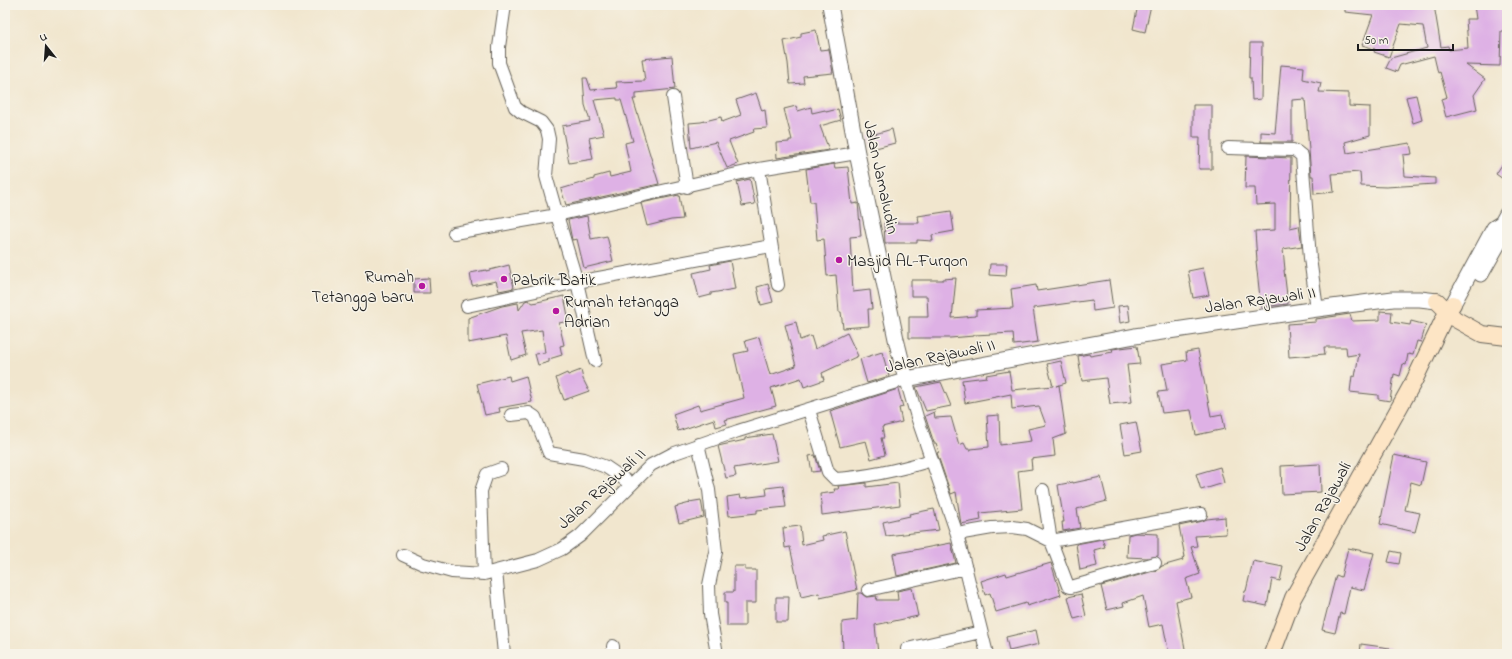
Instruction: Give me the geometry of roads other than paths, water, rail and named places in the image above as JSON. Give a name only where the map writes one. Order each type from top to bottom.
[{"type":"main road","points":[[1451,309],[1482,324],[1501,329],[1507,328]]},
{"type":"main road","points":[[1451,309],[1482,334],[1507,337]]},
{"type":"main road","name":"Jalan Rajawali","points":[[1272,654],[1293,598],[1414,381],[1451,309]]},
{"type":"street","points":[[505,5],[499,47],[499,62],[515,107],[521,112],[541,122],[547,130],[549,139],[546,176],[577,282],[595,361]]},
{"type":"street","name":"Jalan Jamaludin","points":[[830,5],[856,153],[906,379]]},
{"type":"street","points":[[673,97],[686,187]]},
{"type":"street","points":[[1228,148],[1293,150],[1302,156],[1310,258],[1317,309]]},
{"type":"street","points":[[454,234],[557,215],[686,187],[759,169],[856,153]]},
{"type":"street","points":[[759,169],[778,285]]},
{"type":"street","name":"Jalan Rajawali","points":[[1451,309],[1494,228],[1504,218]]},
{"type":"street","points":[[467,306],[577,282],[771,246]]},
{"type":"street","name":"Jalan Rajawali II","points":[[403,555],[423,564],[452,572],[490,572],[538,560],[562,549],[580,536],[651,464],[698,444],[906,379],[1135,336],[1393,299],[1420,299],[1451,309]]},
{"type":"street","points":[[906,379],[957,534],[987,654]]},
{"type":"street","points":[[809,410],[828,472],[835,479],[855,478],[889,473],[932,460]]},
{"type":"street","points":[[511,415],[529,413],[535,417],[549,453],[584,459],[606,466],[631,484]]},
{"type":"street","points":[[698,444],[710,490],[716,552],[709,586],[710,614],[717,654]]},
{"type":"street","points":[[501,469],[487,474],[481,492],[490,572],[504,654]]},
{"type":"street","points":[[1043,490],[1051,541],[1068,586],[1071,587],[1156,563]]},
{"type":"street","points":[[957,534],[992,528],[1012,527],[1027,529],[1051,541],[1201,514]]},
{"type":"street","points":[[868,590],[966,568]]},
{"type":"street","points":[[907,649],[981,632]]},
{"type":"place","name":"Masjid AL-Furqon","points":[[839,260]]},
{"type":"place","name":"Pabrik Batik","points":[[504,279]]},
{"type":"place","name":"Rumah Tetangga baru","points":[[422,286]]},
{"type":"place","name":"Rumah tetangga Adrian","points":[[556,311]]}]
